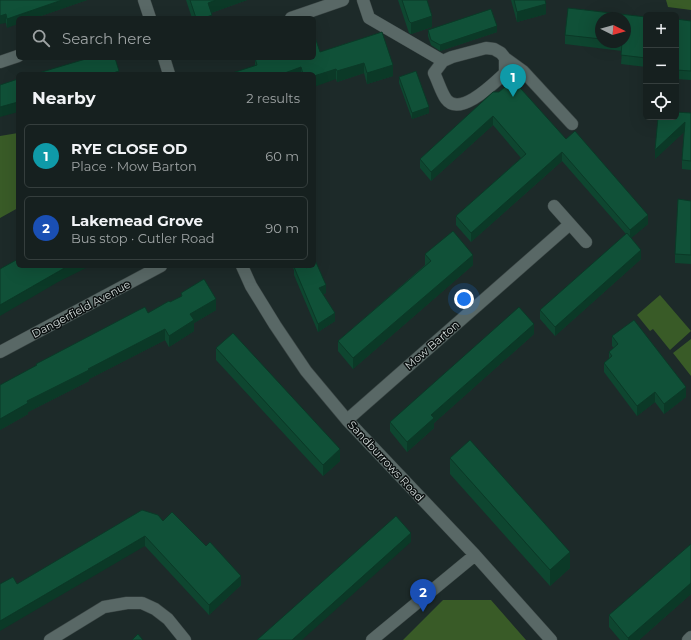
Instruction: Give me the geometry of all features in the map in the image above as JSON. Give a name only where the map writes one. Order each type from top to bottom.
[{"type":"street","points":[[144,0],[146,16]]},
{"type":"street","points":[[297,16],[342,0]]},
{"type":"street","points":[[363,0],[369,18],[443,61]]},
{"type":"street","points":[[505,58],[505,73],[488,90],[467,103],[457,104],[446,100],[434,74],[443,61],[452,57],[486,48],[494,49],[523,71],[572,124]]},
{"type":"street","points":[[0,62],[16,57]]},
{"type":"street","points":[[168,60],[169,72]]},
{"type":"street","points":[[554,206],[586,242]]},
{"type":"street","name":"Mow Barton","points":[[348,420],[570,224]]},
{"type":"street","name":"Dangerfield Avenue","points":[[0,352],[157,268]]},
{"type":"street","name":"Sandburrows Road","points":[[243,268],[251,286],[275,326],[306,371],[348,420],[551,640]]},
{"type":"street","points":[[372,640],[474,556]]},
{"type":"street","points":[[50,640],[104,607],[142,602],[155,609],[168,619],[185,640]]},
{"type":"street","points":[[688,640],[691,637]]},
{"type":"green space","points":[[666,0],[691,0],[691,10],[668,7]]},
{"type":"green space","points":[[16,133],[16,209],[0,218],[0,136]]},
{"type":"green space","points":[[660,295],[691,331],[670,350],[653,329],[650,331],[637,315]]},
{"type":"green space","points":[[691,339],[691,376],[673,353]]},
{"type":"green space","points":[[443,600],[491,600],[526,640],[403,640]]},
{"type":"building","points":[[0,0],[62,0],[7,19],[6,14],[0,16]]},
{"type":"building","points":[[190,0],[216,0],[208,3],[212,15],[195,16]]},
{"type":"building","points":[[402,0],[427,0],[432,16],[411,23]]},
{"type":"building","points":[[514,0],[545,0],[546,4],[517,12]]},
{"type":"building","points":[[568,8],[603,12],[595,12],[595,38],[565,35]]},
{"type":"building","points":[[491,9],[497,26],[440,45],[431,40],[428,30]]},
{"type":"building","points":[[631,15],[643,17],[643,58],[621,55],[622,48],[631,48]]},
{"type":"building","points":[[679,19],[691,21],[691,71],[679,70]]},
{"type":"building","points":[[382,32],[393,65],[367,73],[364,63],[316,75],[316,72],[302,72],[301,67],[287,72],[235,72],[257,65],[256,60],[316,60],[316,40],[320,52]]},
{"type":"building","points":[[82,60],[116,60],[119,71],[116,72],[42,72]]},
{"type":"building","points":[[416,71],[429,107],[412,113],[399,77]]},
{"type":"building","points":[[16,80],[16,103],[0,107],[0,85]]},
{"type":"building","points":[[513,80],[566,139],[575,131],[648,215],[630,230],[562,152],[471,233],[456,216],[526,154],[493,116],[431,172],[420,159],[493,92],[499,92]]},
{"type":"building","points":[[679,112],[691,113],[691,161],[682,160],[685,122],[655,150],[658,120],[679,120]]},
{"type":"building","points":[[678,199],[691,201],[691,255],[675,254]]},
{"type":"building","points":[[453,231],[473,255],[353,358],[338,341],[431,261],[425,254]]},
{"type":"building","points":[[627,233],[641,250],[555,327],[540,310]]},
{"type":"building","points":[[16,260],[16,268],[65,268],[0,305],[0,269]]},
{"type":"building","points":[[316,262],[326,285],[319,288],[335,313],[318,324],[294,268],[316,268]]},
{"type":"building","points":[[204,279],[216,299],[190,314],[194,320],[169,336],[165,329],[27,401],[28,403],[0,419],[0,385],[37,365],[36,364],[145,307],[148,313],[169,301],[170,302],[182,296],[181,293]]},
{"type":"building","points":[[519,307],[534,324],[431,415],[434,418],[407,442],[390,422]]},
{"type":"building","points":[[634,320],[686,387],[664,404],[655,392],[637,406],[604,363],[612,356],[609,352],[618,344],[612,336]]},
{"type":"building","points":[[233,333],[340,449],[323,465],[216,348]]},
{"type":"building","points":[[470,440],[570,552],[550,570],[450,458]]},
{"type":"building","points":[[142,510],[158,515],[163,521],[172,512],[206,546],[210,542],[241,576],[209,605],[145,536],[0,621],[0,584],[13,577],[17,584]]},
{"type":"building","points":[[396,516],[411,533],[292,640],[257,640]]},
{"type":"building","points":[[691,544],[691,583],[628,638],[609,615]]},
{"type":"building","points":[[138,634],[143,640],[132,640]]},
{"type":"place","name":"RYE CLOSE OD","points":[[513,97]]},
{"type":"place","name":"Lakemead Grove","points":[[423,612]]}]
